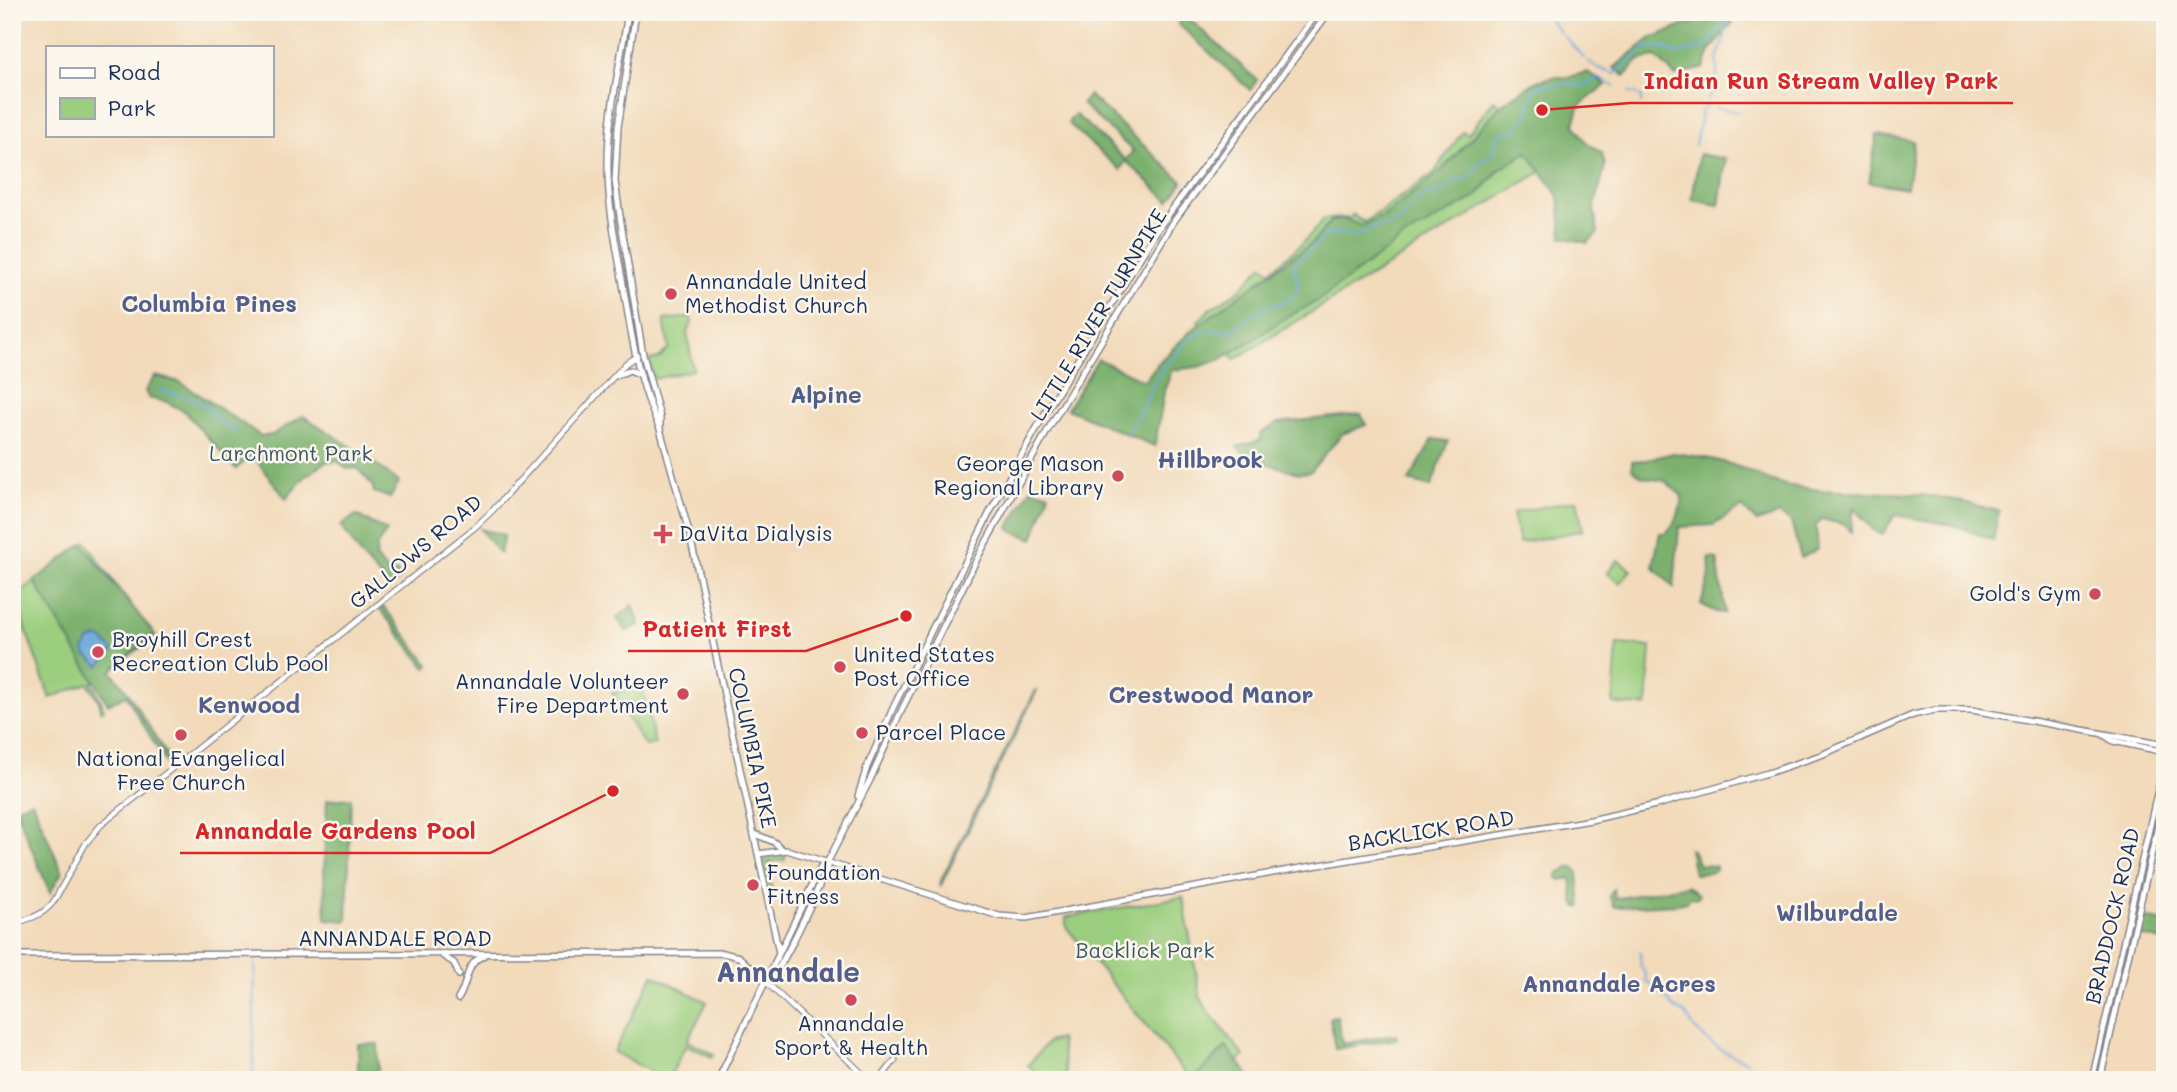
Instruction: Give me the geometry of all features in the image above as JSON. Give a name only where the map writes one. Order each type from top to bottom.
[{"type":"main road","name":"COLUMBIA PIKE","points":[[628,12],[609,135],[608,180],[618,252],[636,356],[689,532],[779,953]]},
{"type":"main road","name":"COLUMBIA PIKE","points":[[636,12],[618,127],[615,181],[643,355],[660,417],[660,429]]},
{"type":"main road","name":"LITTLE RIVER TURNPIKE","points":[[855,806],[863,777],[894,706],[1002,491],[1100,322],[1162,224],[1318,12]]},
{"type":"main road","name":"LITTLE RIVER TURNPIKE","points":[[767,983],[774,979],[787,954],[827,869],[827,863],[888,739],[1003,510],[1050,426],[1149,260],[1191,198],[1329,12]]},
{"type":"main road","points":[[636,356],[643,355]]},
{"type":"main road","name":"GALLOWS ROAD","points":[[12,924],[36,917],[47,909],[87,840],[120,808],[474,528],[636,356]]},
{"type":"main road","points":[[615,376],[630,370],[641,375]]},
{"type":"main road","points":[[888,739],[895,714],[894,706]]},
{"type":"main road","name":"BACKLICK ROAD","points":[[758,855],[783,850],[999,916],[1026,918],[1317,865],[1591,820],[1660,804],[1771,772],[1821,755],[1913,715],[1936,710],[1972,710],[2165,745]]},
{"type":"main road","name":"BACKLICK ROAD","points":[[2104,735],[2113,741],[2165,752]]},
{"type":"main road","name":"BRADDOCK ROAD","points":[[2092,1080],[2165,759]]},
{"type":"main road","name":"BRADDOCK ROAD","points":[[2100,1080],[2165,794]]},
{"type":"main road","points":[[755,834],[774,842],[783,850]]},
{"type":"main road","name":"LITTLE RIVER TURNPIKE","points":[[718,1080],[821,867],[827,863]]},
{"type":"main road","points":[[458,999],[466,984],[471,964],[476,959],[492,954]]},
{"type":"main road","name":"ANNANDALE ROAD","points":[[12,955],[729,954],[742,960],[767,983]]},
{"type":"main road","points":[[440,955],[454,963],[458,975]]},
{"type":"main road","points":[[767,983],[869,1080]]},
{"type":"main road","points":[[863,1073],[875,1078],[881,1077],[895,1060]]},
{"type":"green space","points":[[1721,12],[1741,12],[1710,51],[1704,68],[1675,76],[1656,57],[1639,60],[1625,76],[1614,68],[1651,38]]},
{"type":"green space","points":[[1185,15],[1257,80],[1250,90],[1178,24]]},
{"type":"green space","points":[[1588,72],[1606,85],[1580,105],[1574,124],[1586,142],[1602,153],[1605,166],[1594,210],[1598,233],[1587,243],[1562,237],[1559,196],[1527,152],[1499,170],[1476,197],[1403,238],[1316,302],[1285,318],[1219,360],[1198,367],[1172,370],[1164,392],[1155,446],[1067,409],[1098,359],[1144,381],[1193,329],[1313,242],[1331,221],[1344,219],[1362,226],[1384,216],[1441,171],[1502,104],[1537,81]]},
{"type":"green space","points":[[1089,95],[1183,182],[1169,201],[1126,161],[1120,170],[1068,123],[1075,114],[1126,160],[1133,151],[1082,104]]},
{"type":"green space","points":[[1494,100],[1562,159],[1235,359],[1198,321],[1210,309],[1237,292],[1263,265],[1270,271],[1324,219],[1350,218],[1353,214],[1365,222],[1434,173],[1463,131],[1468,134]]},
{"type":"green space","points":[[1877,135],[1914,141],[1907,188],[1869,182]]},
{"type":"green space","points":[[1699,154],[1726,159],[1719,205],[1692,200]]},
{"type":"green space","points":[[691,317],[692,323],[687,332],[693,370],[654,379],[649,360],[659,358],[669,348],[664,320]]},
{"type":"green space","name":"Larchmont Park","points":[[155,376],[180,382],[261,436],[272,435],[303,416],[361,453],[399,482],[390,498],[374,492],[372,485],[357,468],[346,469],[338,461],[325,462],[305,477],[286,499],[254,457],[251,456],[236,469],[185,412],[167,402],[149,398],[145,391]]},
{"type":"green space","points":[[1361,414],[1366,425],[1342,434],[1310,472],[1299,473],[1265,463],[1264,455],[1254,463],[1237,447],[1261,440],[1260,434],[1278,423]]},
{"type":"green space","points":[[1433,439],[1448,441],[1431,487],[1409,481]]},
{"type":"green space","points":[[1673,453],[1725,462],[1786,485],[1822,490],[1939,497],[1999,511],[1993,540],[1953,525],[1895,515],[1882,535],[1873,530],[1854,507],[1851,532],[1845,525],[1821,519],[1816,526],[1818,549],[1801,558],[1791,522],[1779,514],[1757,522],[1742,507],[1713,525],[1679,527],[1674,587],[1653,567],[1660,533],[1666,533],[1675,521],[1682,496],[1665,481],[1643,477],[1632,469],[1632,461]]},
{"type":"green space","points":[[1031,488],[1049,494],[1033,539],[1012,531],[1009,527]]},
{"type":"green space","points":[[1577,500],[1583,530],[1519,543],[1513,513]]},
{"type":"green space","points":[[356,515],[387,531],[377,545],[376,558],[389,574],[397,572],[401,578],[389,587],[362,557],[341,526]]},
{"type":"green space","points":[[480,529],[504,535],[500,553],[498,552]]},
{"type":"green space","points":[[86,542],[156,636],[92,683],[104,710],[101,711],[99,701],[88,683],[50,698],[14,597]]},
{"type":"green space","points":[[82,544],[154,634],[111,671],[127,691],[170,760],[166,763],[126,695],[108,704],[34,581]]},
{"type":"green space","points":[[1709,558],[1717,559],[1725,613],[1716,612],[1701,604],[1710,574]]},
{"type":"green space","points":[[1618,560],[1631,570],[1620,583],[1607,573]]},
{"type":"green space","points":[[633,605],[640,625],[626,631],[617,618]]},
{"type":"green space","points":[[384,607],[429,665],[426,668],[379,608]]},
{"type":"green space","points":[[1617,644],[1651,647],[1647,706],[1613,704]]},
{"type":"green space","points":[[642,686],[655,744],[645,746],[612,693]]},
{"type":"green space","points":[[1037,690],[940,887],[941,880]]},
{"type":"green space","points":[[351,798],[347,921],[326,919],[324,869],[327,800]]},
{"type":"green space","points":[[32,801],[62,872],[50,893],[15,808]]},
{"type":"green space","points":[[1689,849],[1699,865],[1716,866],[1716,870],[1694,874]]},
{"type":"green space","points":[[779,854],[785,856],[785,860],[767,862],[772,864],[768,870],[774,896],[772,898],[763,861]]},
{"type":"green space","points":[[1570,867],[1578,873],[1581,907],[1577,907],[1574,902],[1571,878],[1561,880],[1557,877],[1560,872]]},
{"type":"green space","points":[[1688,885],[1699,895],[1698,898],[1691,897],[1678,904],[1615,907],[1609,896],[1613,889],[1615,899]]},
{"type":"green space","name":"Backlick Park","points":[[1183,897],[1200,996],[1208,1011],[1244,1056],[1220,1080],[1196,1076],[1191,1080],[1066,927],[1066,917]]},
{"type":"green space","points":[[2146,918],[2165,922],[2165,942],[2137,935],[2140,923]]},
{"type":"green space","points":[[653,975],[707,1002],[687,1041],[714,1054],[712,1057],[686,1045],[668,1080],[655,1080],[648,1070],[614,1052]]},
{"type":"green space","points":[[1337,1016],[1342,1044],[1396,1034],[1397,1039],[1335,1049],[1330,1017]]},
{"type":"green space","points":[[1060,1039],[1067,1080],[1043,1080],[1028,1065],[1048,1042]]},
{"type":"green space","points":[[358,1044],[378,1044],[376,1080],[358,1080]]},
{"type":"green space","points":[[1226,1047],[1253,1080],[1192,1080]]},
{"type":"water","name":"Broyhill Crest Recreation Club Pool","points":[[101,638],[113,650],[100,666],[85,654],[84,649],[90,640]]},
{"type":"waterway","points":[[1588,61],[1615,74],[1646,47],[1662,47],[1675,54],[1705,47],[1736,12]]},
{"type":"waterway","points":[[1549,19],[1560,32]]},
{"type":"waterway","points":[[1709,98],[1717,76],[1717,60],[1726,22]]},
{"type":"waterway","points":[[1564,36],[1584,58]]},
{"type":"waterway","points":[[1599,78],[1615,87]]},
{"type":"waterway","points":[[1127,435],[1163,367],[1174,358],[1187,340],[1209,329],[1231,331],[1259,310],[1291,298],[1298,287],[1294,265],[1325,236],[1339,232],[1353,237],[1376,227],[1393,225],[1425,195],[1441,192],[1454,182],[1469,179],[1481,160],[1494,152],[1496,138],[1504,132],[1512,132],[1527,117],[1534,91],[1539,86],[1569,83],[1581,86],[1597,79]]},
{"type":"waterway","points":[[1648,91],[1655,92]]},
{"type":"waterway","points":[[1629,92],[1641,96],[1641,103]]},
{"type":"waterway","points":[[1659,93],[1663,94]]},
{"type":"waterway","points":[[1704,106],[1708,107]]},
{"type":"waterway","points":[[1716,108],[1737,112]]},
{"type":"waterway","points":[[1695,145],[1702,109]]},
{"type":"waterway","points":[[158,390],[196,400],[211,411],[216,419],[237,432]]},
{"type":"waterway","points":[[1010,486],[1029,452]]},
{"type":"waterway","points":[[344,827],[340,828],[345,839]]},
{"type":"waterway","points":[[1640,952],[1646,982],[1651,983],[1672,1007],[1686,1014],[1694,1028],[1709,1042],[1748,1062]]},
{"type":"waterway","points":[[253,1080],[255,961]]},
{"type":"place","name":"Indian Run Stream Valley Park","points":[[1542,110]]},
{"type":"place","name":"Annandale United Methodist Church","points":[[671,294]]},
{"type":"place","name":"George Mason Regional Library","points":[[1118,476]]},
{"type":"place","name":"DaVita Dialysis","points":[[663,534]]},
{"type":"place","name":"Gold's Gym","points":[[2095,594]]},
{"type":"place","name":"Patient First","points":[[906,616]]},
{"type":"place","name":"Broyhill Crest Recreation Club Pool","points":[[98,652]]},
{"type":"place","name":"United States Post Office","points":[[840,667]]},
{"type":"place","name":"Annandale Volunteer Fire Department","points":[[683,694]]},
{"type":"place","name":"Parcel Place","points":[[862,733]]},
{"type":"place","name":"National Evangelical Free Church","points":[[181,735]]},
{"type":"place","name":"Annandale Gardens Pool","points":[[613,791]]},
{"type":"place","name":"Foundation Fitness","points":[[753,885]]},
{"type":"place","name":"Annandale Sport & Health","points":[[851,1000]]},
{"type":"district","name":"Columbia Pines","points":[[209,304]]},
{"type":"district","name":"Alpine","points":[[826,395]]},
{"type":"district","name":"Hillbrook","points":[[1210,460]]},
{"type":"district","name":"Crestwood Manor","points":[[1211,695]]},
{"type":"district","name":"Kenwood","points":[[249,705]]},
{"type":"district","name":"Wilburdale","points":[[1837,913]]},
{"type":"district","name":"Annandale","points":[[788,972]]},
{"type":"district","name":"Annandale Acres","points":[[1619,984]]}]
